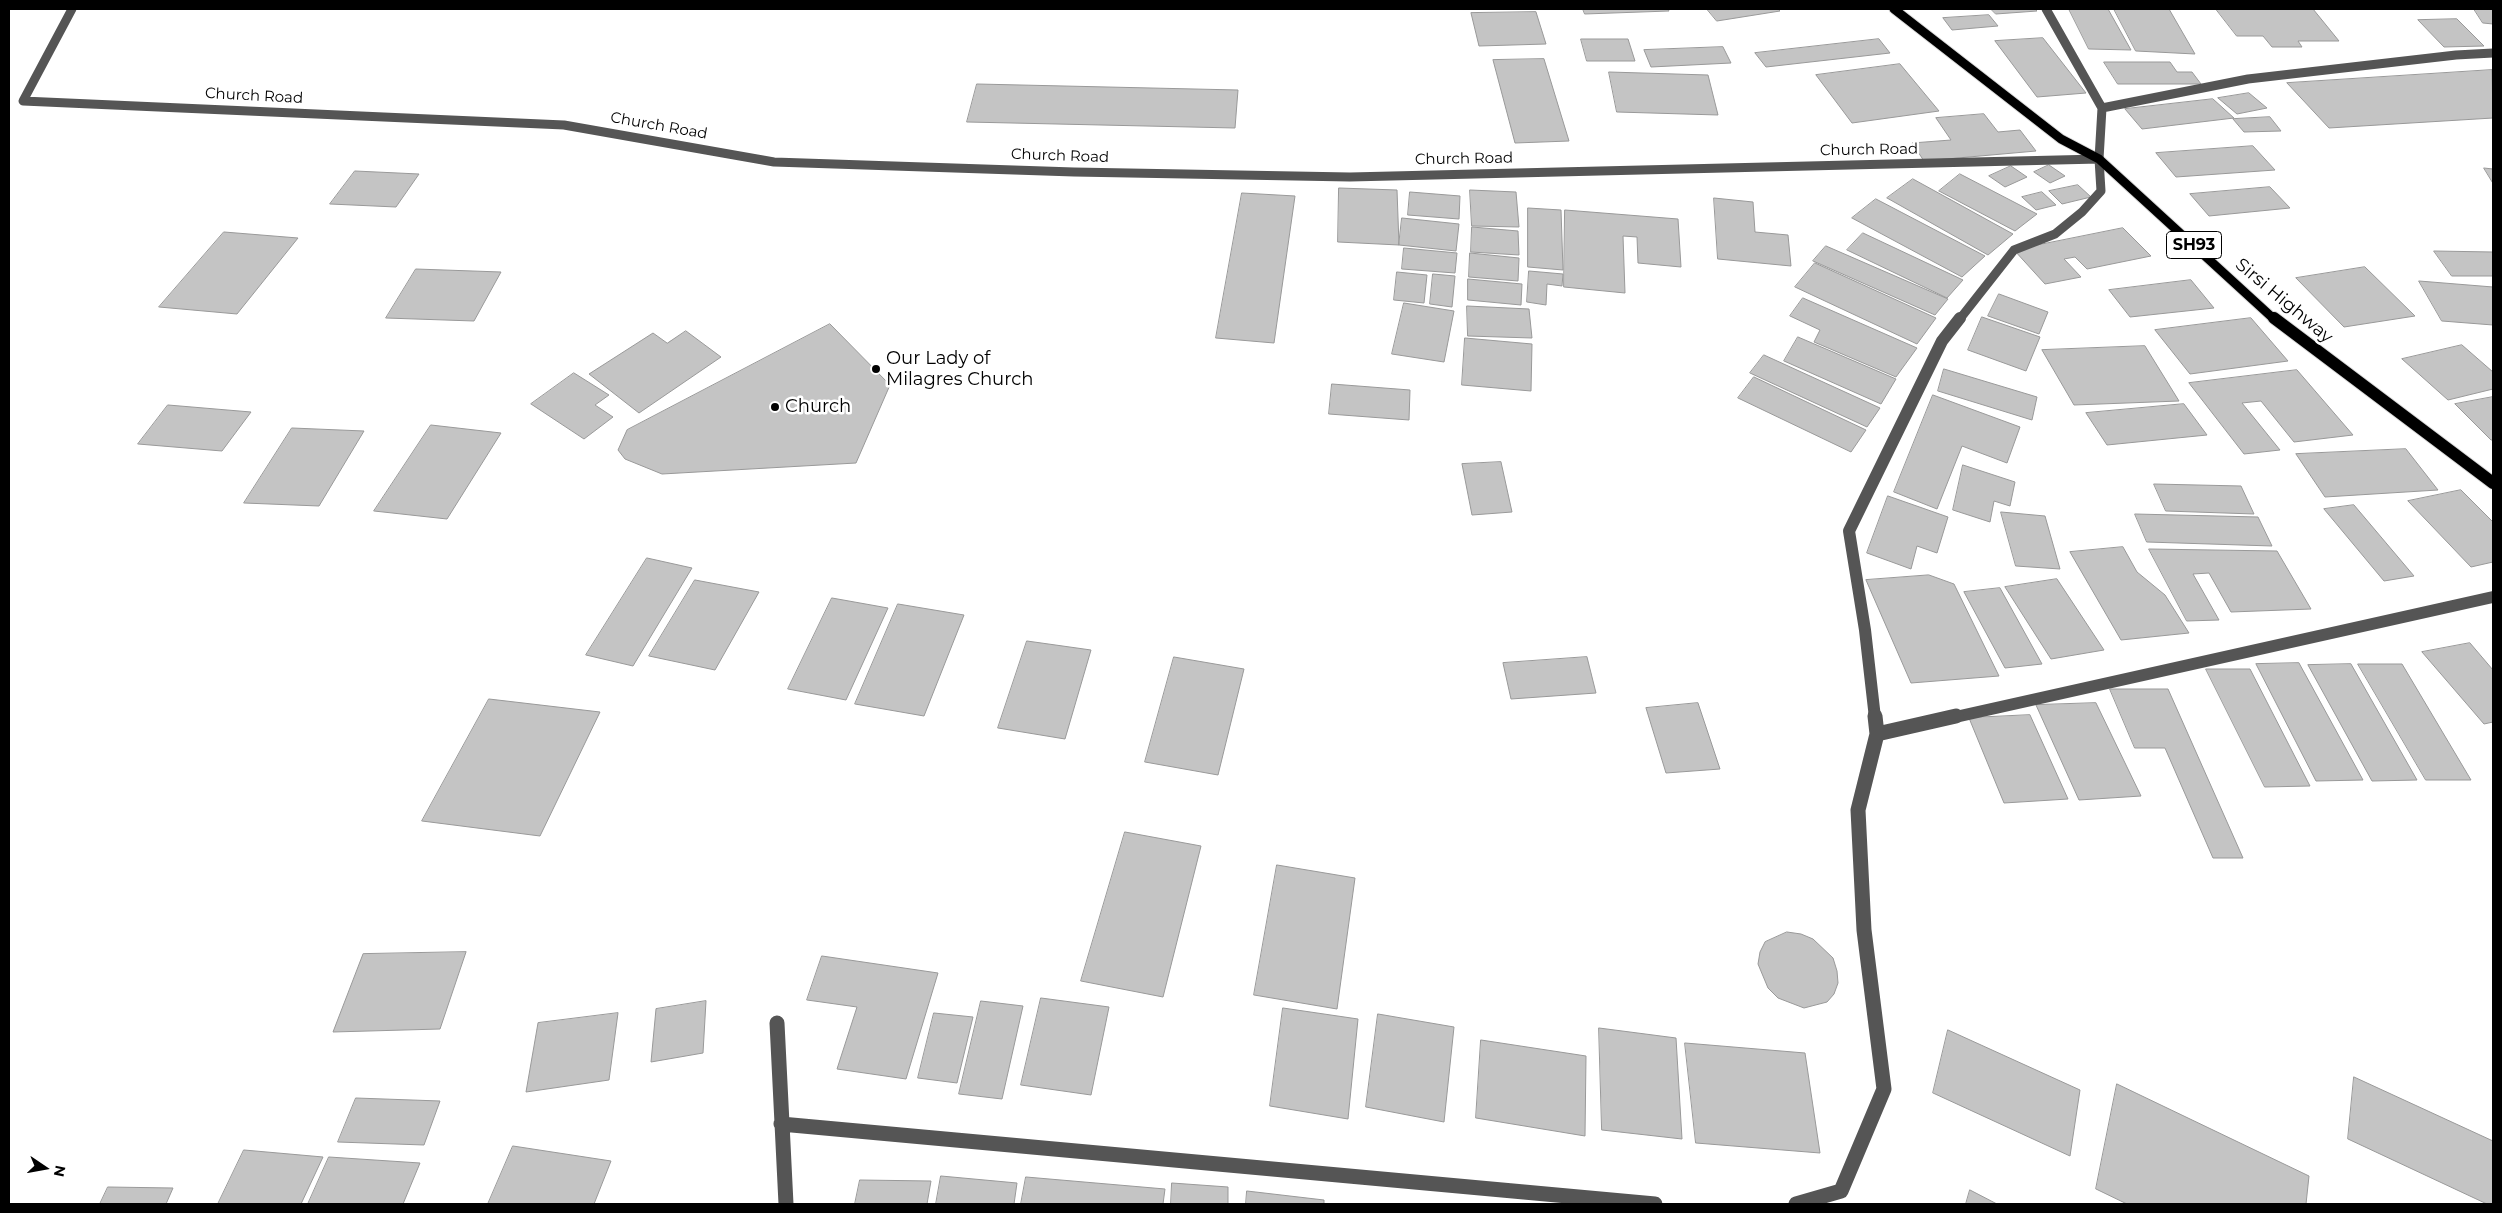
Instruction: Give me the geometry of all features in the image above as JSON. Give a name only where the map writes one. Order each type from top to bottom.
[{"type":"main road","name":"Sirsi Highway","points":[[1894,9],[2061,139],[2099,159],[2279,323],[2493,483]]},
{"type":"street","name":"Church Road","points":[[72,9],[23,101],[564,125],[774,162],[1074,172],[1350,177],[2099,159]]},
{"type":"street","points":[[1796,1204],[1841,1191],[1884,1090],[1864,930],[1858,810],[1878,734],[1865,630],[1848,531],[1942,341],[2014,250],[2055,234],[2082,212],[2101,191],[2099,159],[2102,108],[2046,9]]},
{"type":"street","points":[[2102,108],[2248,79],[2456,55],[2493,53]]},
{"type":"street","points":[[1878,734],[2493,597]]},
{"type":"street","points":[[777,1023],[786,1204]]},
{"type":"street","points":[[781,1124],[1655,1204]]},
{"type":"building","points":[[1583,9],[1668,9],[1669,11],[1585,14]]},
{"type":"building","points":[[1707,9],[1778,9],[1780,11],[1717,21]]},
{"type":"building","points":[[1991,9],[2035,9],[2037,11],[1996,14]]},
{"type":"building","points":[[2069,9],[2108,9],[2131,50],[2089,49]]},
{"type":"building","points":[[2114,9],[2169,9],[2195,54],[2136,51]]},
{"type":"building","points":[[2216,9],[2313,9],[2339,41],[2298,41],[2302,47],[2272,47],[2263,36],[2237,36]]},
{"type":"building","points":[[2474,9],[2493,9],[2493,24],[2483,23]]},
{"type":"building","points":[[1536,12],[1546,44],[1479,46],[1471,13]]},
{"type":"building","points":[[1989,15],[1998,26],[1952,30],[1943,18]]},
{"type":"building","points":[[2457,19],[2484,46],[2444,47],[2418,20]]},
{"type":"building","points":[[2043,38],[2086,93],[2037,97],[1995,41]]},
{"type":"building","points":[[1581,39],[1628,39],[1635,61],[1587,61]]},
{"type":"building","points":[[1879,39],[1890,53],[1766,67],[1755,53]]},
{"type":"building","points":[[1723,47],[1731,63],[1651,67],[1644,50]]},
{"type":"building","points":[[1544,59],[1569,141],[1515,143],[1493,60]]},
{"type":"building","points":[[2104,62],[2170,62],[2177,72],[2192,72],[2201,84],[2118,84]]},
{"type":"building","points":[[1900,64],[1939,111],[1852,123],[1816,75]]},
{"type":"building","points":[[2492,70],[2493,118],[2329,128],[2287,83]]},
{"type":"building","points":[[1609,72],[1708,75],[1718,115],[1617,112]]},
{"type":"building","points":[[977,84],[1238,90],[1235,128],[967,122]]},
{"type":"building","points":[[2249,93],[2267,108],[2237,114],[2218,98]]},
{"type":"building","points":[[2213,99],[2234,118],[2142,129],[2125,109]]},
{"type":"building","points":[[1984,114],[1998,132],[2020,130],[2036,151],[1924,161],[1912,143],[1951,140],[1936,118]]},
{"type":"building","points":[[2270,117],[2281,131],[2244,132],[2233,119]]},
{"type":"building","points":[[2253,146],[2275,170],[2176,177],[2156,153]]},
{"type":"building","points":[[2049,165],[2065,176],[2050,183],[2034,172]]},
{"type":"building","points":[[2011,166],[2027,177],[2005,187],[1989,176]]},
{"type":"building","points":[[2484,168],[2493,169],[2493,183]]},
{"type":"building","points":[[355,171],[419,174],[396,207],[330,204]]},
{"type":"building","points":[[1960,174],[2037,214],[2015,231],[1939,191]]},
{"type":"building","points":[[1913,179],[2013,234],[1988,255],[1887,198]]},
{"type":"building","points":[[2078,185],[2091,197],[2062,204],[2049,191]]},
{"type":"building","points":[[2270,187],[2290,208],[2209,216],[2190,194]]},
{"type":"building","points":[[1339,188],[1397,190],[1399,245],[1338,242]]},
{"type":"building","points":[[1470,190],[1516,192],[1519,227],[1472,226]]},
{"type":"building","points":[[1410,192],[1460,196],[1459,219],[1408,215]]},
{"type":"building","points":[[2042,192],[2056,205],[2036,210],[2022,197]]},
{"type":"building","points":[[1242,193],[1295,196],[1274,343],[1216,338]]},
{"type":"building","points":[[1714,198],[1753,202],[1755,232],[1788,235],[1791,266],[1718,259]]},
{"type":"building","points":[[1876,199],[1985,256],[1962,277],[1852,218]]},
{"type":"building","points":[[1528,208],[1561,210],[1563,270],[1528,267]]},
{"type":"building","points":[[1565,210],[1678,219],[1681,267],[1638,263],[1637,237],[1623,236],[1625,293],[1564,287]]},
{"type":"building","points":[[1402,218],[1459,224],[1456,251],[1399,245]]},
{"type":"building","points":[[1472,227],[1518,231],[1519,255],[1471,252]]},
{"type":"building","points":[[2123,228],[2151,256],[2087,269],[2075,257],[2064,259],[2081,277],[2045,284],[2014,250]]},
{"type":"building","points":[[224,232],[298,238],[237,314],[159,307]]},
{"type":"building","points":[[1863,233],[1963,280],[1947,298],[1847,250]]},
{"type":"building","points":[[1826,246],[1948,299],[1935,315],[1813,261]]},
{"type":"building","points":[[1404,248],[1457,253],[1455,273],[1402,269]]},
{"type":"building","points":[[2434,251],[2493,252],[2493,276],[2452,276]]},
{"type":"building","points":[[1470,253],[1519,258],[1518,281],[1469,277]]},
{"type":"building","points":[[1815,263],[1936,318],[1917,344],[1795,287]]},
{"type":"building","points":[[2365,267],[2415,316],[2344,327],[2296,278]]},
{"type":"building","points":[[416,269],[501,272],[474,321],[386,318]]},
{"type":"building","points":[[1529,271],[1563,274],[1562,286],[1547,284],[1546,305],[1527,302]]},
{"type":"building","points":[[1397,272],[1427,275],[1424,303],[1394,300]]},
{"type":"building","points":[[1433,274],[1455,276],[1452,307],[1430,304]]},
{"type":"building","points":[[1468,279],[1522,284],[1521,305],[1468,300]]},
{"type":"building","points":[[2191,280],[2214,308],[2130,317],[2109,290]]},
{"type":"building","points":[[2419,281],[2493,287],[2493,325],[2442,321]]},
{"type":"building","points":[[1999,294],[2048,312],[2039,334],[1988,316]]},
{"type":"building","points":[[1803,298],[1917,348],[1896,377],[1814,342],[1820,330],[1790,316]]},
{"type":"building","points":[[1404,303],[1454,311],[1444,362],[1392,354]]},
{"type":"building","points":[[1467,306],[1529,309],[1532,338],[1468,336]]},
{"type":"building","points":[[1982,317],[2040,337],[2026,371],[1968,350]]},
{"type":"building","points":[[2251,318],[2288,361],[2190,374],[2155,330]]},
{"type":"building","name":"Church","points":[[830,324],[890,385],[856,463],[662,474],[625,459],[618,450],[627,430]]},
{"type":"building","points":[[686,331],[721,357],[639,413],[589,374],[653,333],[667,343]]},
{"type":"building","points":[[1798,337],[1896,379],[1881,404],[1784,361]]},
{"type":"building","points":[[1465,338],[1532,344],[1531,391],[1462,385]]},
{"type":"building","points":[[2462,345],[2493,372],[2493,389],[2448,400],[2402,359]]},
{"type":"building","points":[[2145,346],[2179,401],[2074,405],[2042,350]]},
{"type":"building","points":[[1764,355],[1880,408],[1867,427],[1750,373]]},
{"type":"building","points":[[1944,369],[2037,397],[2032,420],[1938,391]]},
{"type":"building","points":[[2297,370],[2353,435],[2294,442],[2261,401],[2242,403],[2280,450],[2244,454],[2189,383]]},
{"type":"building","points":[[574,373],[609,395],[595,405],[613,417],[584,439],[531,404]]},
{"type":"building","points":[[1754,377],[1866,430],[1851,452],[1738,398]]},
{"type":"building","points":[[1332,384],[1410,390],[1409,420],[1329,414]]},
{"type":"building","points":[[1933,395],[2020,427],[2007,463],[1962,446],[1937,509],[1894,492]]},
{"type":"building","points":[[2493,397],[2493,440],[2491,440],[2455,404]]},
{"type":"building","points":[[2184,404],[2207,435],[2107,445],[2086,413]]},
{"type":"building","points":[[168,405],[251,412],[222,451],[138,444]]},
{"type":"building","points":[[431,425],[501,433],[447,519],[374,511]]},
{"type":"building","points":[[292,428],[364,431],[319,506],[244,503]]},
{"type":"building","points":[[2406,449],[2438,490],[2325,497],[2296,454]]},
{"type":"building","points":[[1501,462],[1512,512],[1472,515],[1462,464]]},
{"type":"building","points":[[1963,465],[2015,482],[2010,506],[1994,501],[1990,522],[1953,510]]},
{"type":"building","points":[[2154,484],[2241,486],[2254,514],[2166,511]]},
{"type":"building","points":[[2461,490],[2493,522],[2493,562],[2471,567],[2408,501]]},
{"type":"building","points":[[1888,496],[1948,517],[1937,553],[1917,546],[1911,569],[1867,553]]},
{"type":"building","points":[[2354,505],[2414,576],[2384,581],[2324,509]]},
{"type":"building","points":[[2001,512],[2045,516],[2060,569],[2016,566]]},
{"type":"building","points":[[2135,514],[2258,517],[2272,546],[2147,542]]},
{"type":"building","points":[[2123,547],[2137,572],[2165,595],[2189,633],[2121,640],[2070,552]]},
{"type":"building","points":[[2149,549],[2277,551],[2311,609],[2231,612],[2209,573],[2193,574],[2219,620],[2187,621]]},
{"type":"building","points":[[647,558],[692,568],[633,666],[586,655]]},
{"type":"building","points":[[1929,575],[1954,584],[1999,676],[1911,683],[1866,580]]},
{"type":"building","points":[[2057,579],[2104,650],[2051,659],[2005,587]]},
{"type":"building","points":[[695,580],[759,592],[715,670],[649,656]]},
{"type":"building","points":[[2000,588],[2042,664],[2005,668],[1964,592]]},
{"type":"building","points":[[832,598],[888,608],[846,700],[788,689]]},
{"type":"building","points":[[898,604],[964,615],[924,716],[855,704]]},
{"type":"building","points":[[1027,641],[1091,650],[1065,739],[998,728]]},
{"type":"building","points":[[2470,643],[2493,670],[2493,722],[2484,724],[2422,652]]},
{"type":"building","points":[[1174,657],[1244,669],[1218,775],[1145,762]]},
{"type":"building","points":[[1587,657],[1596,693],[1511,699],[1503,663]]},
{"type":"building","points":[[2299,663],[2363,780],[2316,781],[2256,664]]},
{"type":"building","points":[[2351,664],[2417,780],[2372,781],[2308,665]]},
{"type":"building","points":[[2358,664],[2402,664],[2471,780],[2426,780]]},
{"type":"building","points":[[2206,669],[2250,669],[2310,786],[2265,787]]},
{"type":"building","points":[[2110,689],[2168,689],[2243,858],[2213,858],[2165,748],[2135,748]]},
{"type":"building","points":[[489,699],[600,712],[540,836],[422,821]]},
{"type":"building","points":[[1698,703],[1720,769],[1666,773],[1646,708]]},
{"type":"building","points":[[2096,703],[2141,796],[2079,800],[2036,705]]},
{"type":"building","points":[[2030,715],[2068,799],[2004,803],[1969,718]]},
{"type":"building","points":[[1125,832],[1201,846],[1163,997],[1081,981]]},
{"type":"building","points":[[1277,865],[1355,878],[1337,1009],[1254,995]]},
{"type":"building","points":[[1787,932],[1801,934],[1813,939],[1833,958],[1838,983],[1834,994],[1827,1002],[1804,1008],[1778,998],[1768,988],[1758,964],[1760,952],[1765,942]]},
{"type":"building","points":[[466,952],[440,1029],[333,1032],[363,954]]},
{"type":"building","points":[[822,956],[938,973],[906,1079],[837,1069],[857,1007],[807,1000]]},
{"type":"building","points":[[1041,998],[1109,1007],[1091,1095],[1021,1085]]},
{"type":"building","points":[[706,1001],[703,1053],[651,1062],[656,1009]]},
{"type":"building","points":[[981,1001],[1023,1006],[1002,1099],[959,1094]]},
{"type":"building","points":[[1283,1008],[1358,1019],[1348,1119],[1270,1106]]},
{"type":"building","points":[[618,1013],[609,1080],[526,1092],[538,1023]]},
{"type":"building","points":[[934,1013],[973,1017],[957,1083],[918,1078]]},
{"type":"building","points":[[1378,1014],[1454,1027],[1444,1122],[1366,1107]]},
{"type":"building","points":[[1599,1028],[1676,1038],[1682,1139],[1602,1130]]},
{"type":"building","points":[[1948,1030],[2080,1090],[2070,1156],[1933,1093]]},
{"type":"building","points":[[1481,1040],[1586,1056],[1585,1136],[1476,1118]]},
{"type":"building","points":[[1685,1043],[1805,1053],[1820,1153],[1696,1143]]},
{"type":"building","points":[[2354,1077],[2493,1141],[2493,1204],[2487,1204],[2348,1139]]},
{"type":"building","points":[[2117,1084],[2309,1176],[2306,1204],[2127,1204],[2096,1189]]},
{"type":"building","points":[[356,1098],[440,1101],[424,1145],[338,1142]]},
{"type":"building","points":[[513,1146],[611,1161],[594,1204],[488,1204]]},
{"type":"building","points":[[244,1150],[323,1157],[301,1204],[218,1204]]},
{"type":"building","points":[[329,1157],[420,1163],[403,1204],[308,1204]]},
{"type":"building","points":[[941,1176],[1017,1183],[1014,1204],[936,1204]]},
{"type":"building","points":[[1026,1177],[1165,1189],[1163,1204],[1021,1204]]},
{"type":"building","points":[[860,1180],[931,1181],[927,1204],[855,1204]]},
{"type":"building","points":[[1172,1183],[1228,1187],[1228,1204],[1171,1204]]},
{"type":"building","points":[[108,1187],[173,1188],[166,1204],[100,1204]]},
{"type":"building","points":[[1970,1190],[1997,1204],[1966,1204]]},
{"type":"building","points":[[1247,1191],[1324,1200],[1324,1204],[1246,1204]]},
{"type":"place","name":"Our Lady of Milagres Church","points":[[876,369]]},
{"type":"place","name":"Church","points":[[775,407]]}]
